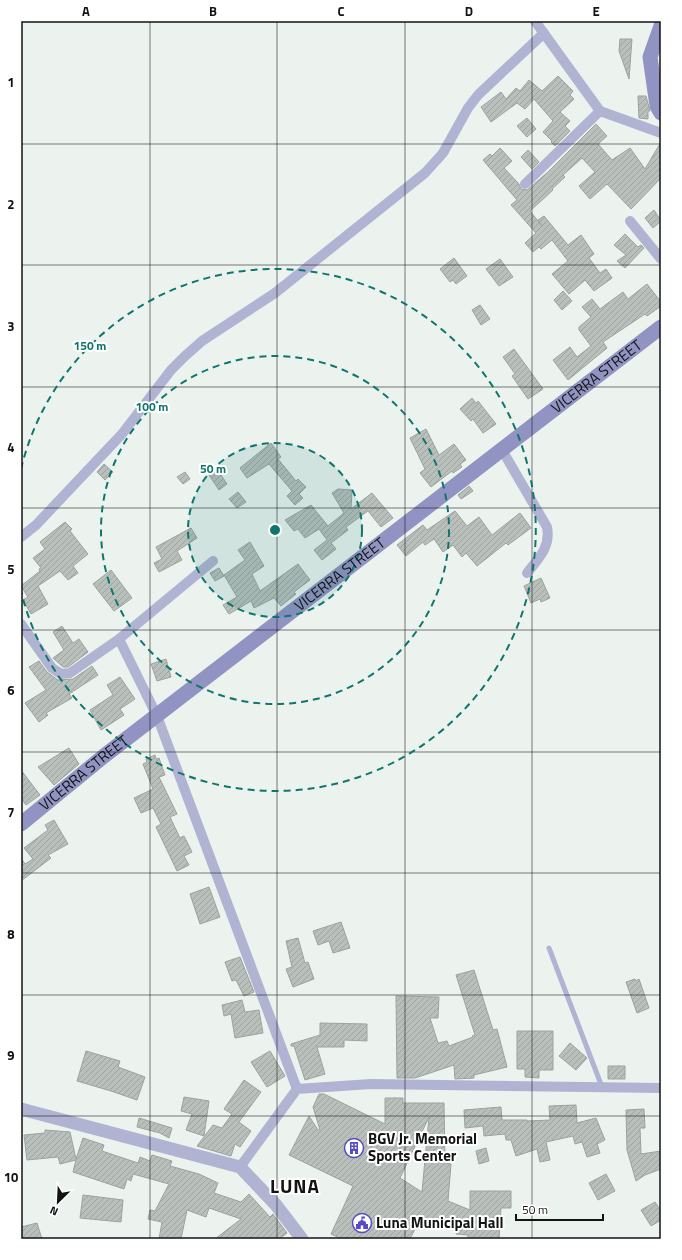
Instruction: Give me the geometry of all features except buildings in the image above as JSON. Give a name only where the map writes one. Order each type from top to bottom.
[{"type":"main road","points":[[661,26],[650,57],[656,106],[661,113]]},
{"type":"main road","name":"VICERRA STREET","points":[[21,824],[104,756],[158,716],[661,326]]},
{"type":"street","points":[[535,21],[600,111],[661,133]]},
{"type":"street","points":[[21,536],[36,525],[122,434],[184,357],[202,341],[275,293],[425,173],[444,153],[468,108],[478,95],[544,33]]},
{"type":"street","points":[[525,184],[600,111]]},
{"type":"street","points":[[630,221],[661,259]]},
{"type":"street","points":[[502,450],[547,527],[549,534],[544,551],[526,573]]},
{"type":"street","points":[[21,624],[52,668],[61,674],[70,673],[119,639],[213,561]]},
{"type":"street","points":[[119,639],[158,716],[296,1089]]},
{"type":"street","points":[[296,1089],[371,1084],[661,1088]]},
{"type":"street","points":[[240,1167],[296,1089]]},
{"type":"street","points":[[21,1109],[240,1167],[276,1205],[302,1239]]},
{"type":"lane","points":[[549,948],[602,1087]]},
{"type":"place","name":"BGV Jr. Memorial Sports Center","points":[[354,1148]]},
{"type":"place","name":"Luna Municipal Hall","points":[[362,1223]]},
{"type":"district","name":"LUNA","points":[[295,1186]]}]
